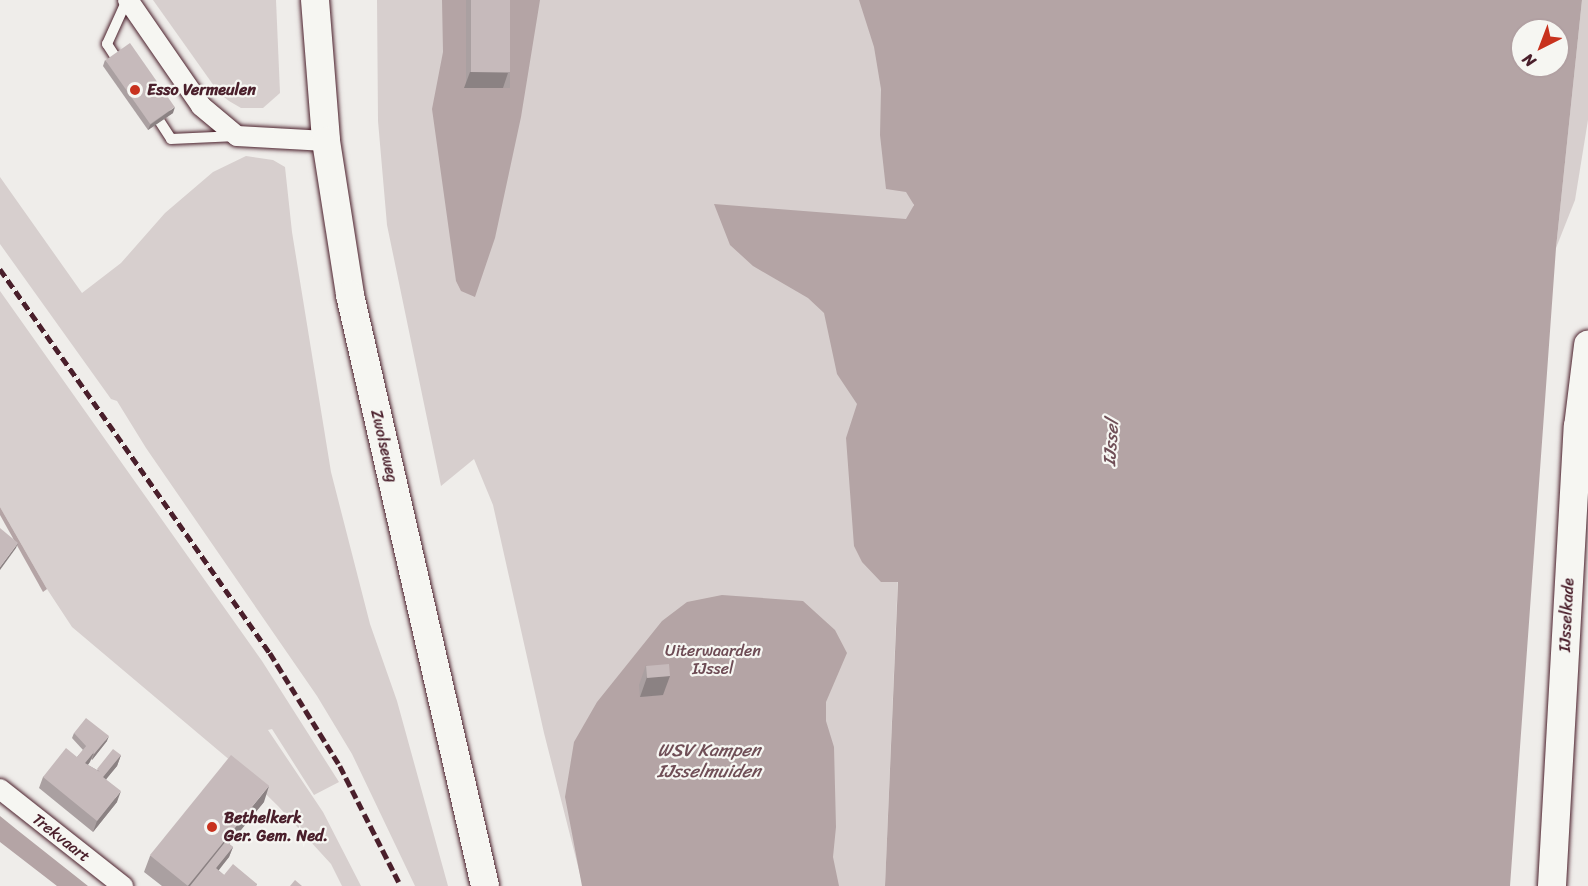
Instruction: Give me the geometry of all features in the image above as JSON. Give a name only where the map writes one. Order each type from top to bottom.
[{"type":"main road","name":"Zwolseweg","points":[[315,0],[326,141],[350,295],[485,886]]},
{"type":"main road","name":"IJsselkade","points":[[1552,886],[1578,427],[1588,345]]},
{"type":"street","points":[[127,0],[201,106],[237,136],[326,141]]},
{"type":"street","name":"Trekvaart","points":[[0,789],[123,886]]},
{"type":"lane","points":[[127,0],[107,44],[128,75]]},
{"type":"lane","points":[[148,104],[171,139],[237,136]]},
{"type":"green space","points":[[153,0],[276,0],[280,93],[263,108],[241,108],[229,101],[219,93]]},
{"type":"green space","name":"Uiterwaarden IJssel","points":[[377,0],[927,0],[914,195],[885,886],[583,886],[544,733],[493,505],[474,459],[441,486],[387,225],[378,121]]},
{"type":"green space","points":[[1582,0],[1588,0],[1588,120],[1575,200],[1556,248]]},
{"type":"green space","points":[[246,156],[273,160],[285,167],[292,232],[331,472],[370,624],[397,701],[448,886],[415,886],[352,754],[317,696],[146,448],[117,401],[111,399],[0,244],[0,177],[82,293],[121,263],[165,213],[213,172]]},
{"type":"green space","points":[[0,291],[262,661],[339,782],[314,795],[272,729],[268,730],[323,812],[361,886],[342,886],[331,864],[278,806],[238,767],[72,627],[47,589],[0,507]]},
{"type":"water","points":[[442,0],[540,0],[521,117],[495,238],[475,297],[461,291],[456,281],[432,109],[443,52]]},
{"type":"water","name":"IJssel","points":[[859,0],[1582,0],[1556,248],[1510,886],[885,886],[898,582],[881,582],[862,562],[854,546],[846,438],[857,404],[837,374],[824,313],[808,298],[753,266],[730,245],[714,204],[906,219],[914,205],[906,192],[886,189],[880,135],[881,89],[874,47]]},
{"type":"water","points":[[0,507],[47,589],[43,592],[0,515]]},
{"type":"water","name":"WSV Kampen IJsselmuiden","points":[[722,595],[803,601],[835,630],[847,653],[826,702],[826,721],[834,747],[836,827],[833,857],[839,886],[582,886],[565,797],[574,742],[597,702],[662,621],[687,602]]},
{"type":"water","points":[[0,816],[88,886],[57,886],[0,842]]},
{"type":"building","points":[[471,0],[510,0],[510,72],[471,72]]},
{"type":"building","points":[[130,43],[175,107],[150,124],[105,60]]},
{"type":"building","points":[[0,528],[18,543],[0,567]]},
{"type":"building","points":[[669,664],[670,676],[647,678],[646,666]]},
{"type":"building","points":[[86,718],[109,736],[94,754],[74,733]]},
{"type":"building","points":[[87,745],[94,752],[85,763],[100,772],[97,769],[113,749],[121,755],[103,777],[121,791],[97,821],[43,777],[66,748],[77,757]]},
{"type":"building","name":"Bethelkerk Ger. Gem. Ned.","points":[[231,755],[269,786],[188,886],[150,855]]},
{"type":"building","points":[[226,841],[233,847],[216,868],[224,875],[233,864],[257,884],[256,886],[190,886]]},
{"type":"building","points":[[295,880],[302,886],[290,886]]},
{"type":"railway","points":[[0,269],[270,653],[340,766],[401,886]]},
{"type":"place","name":"Esso Vermeulen","points":[[135,90]]},
{"type":"place","name":"Bethelkerk Ger. Gem. Ned.","points":[[212,827]]}]
